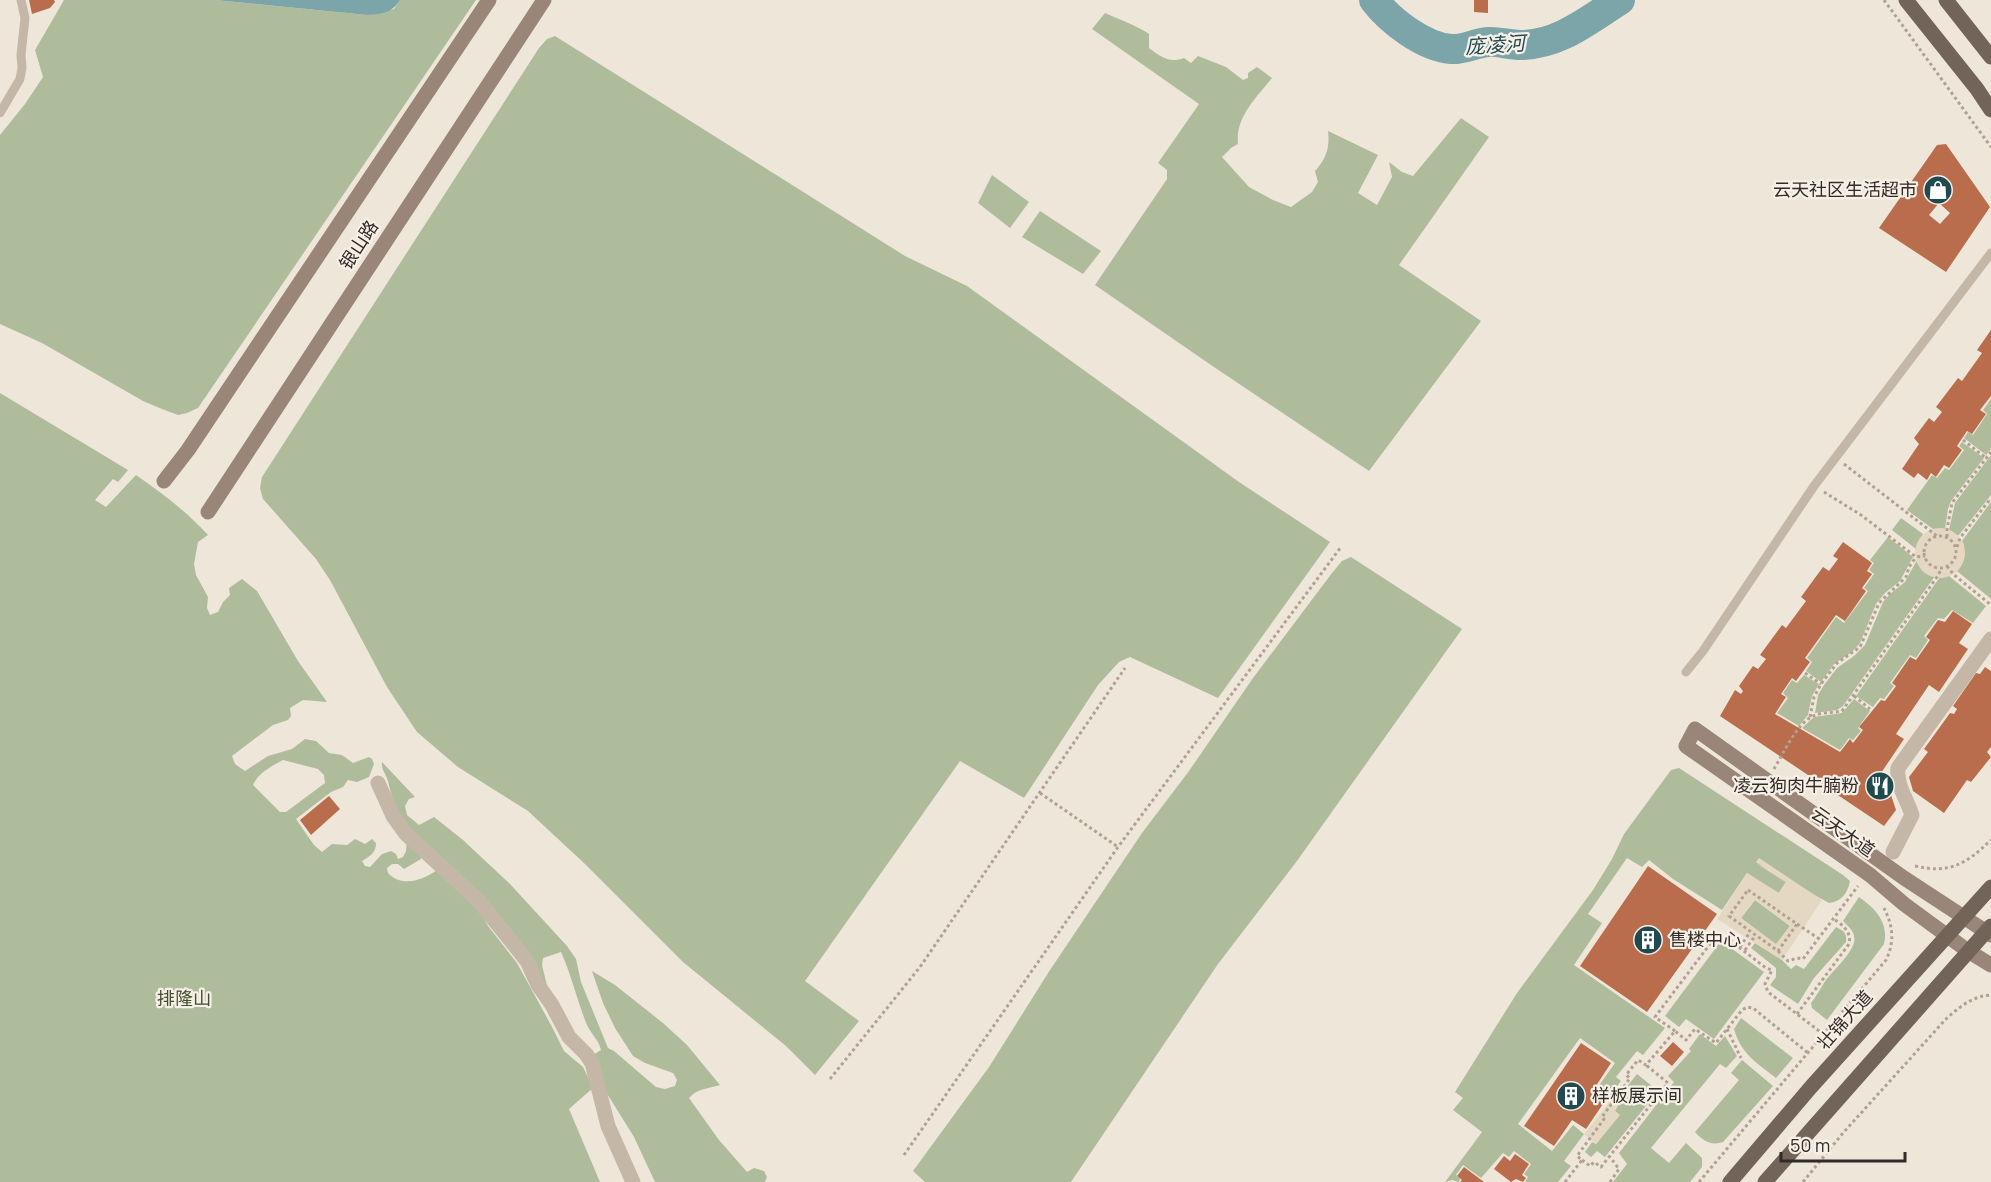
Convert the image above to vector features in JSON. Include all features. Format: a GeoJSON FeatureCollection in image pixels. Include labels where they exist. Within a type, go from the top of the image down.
{"type":"FeatureCollection","features":[{"type":"Feature","properties":{"kind":"main road","name":"银山路"},"geometry":{"type":"LineString","coordinates":[[164,482],[188,450],[489,0]]}},
{"type":"Feature","properties":{"kind":"main road","name":"银山路"},"geometry":{"type":"LineString","coordinates":[[208,512],[544,0]]}},
{"type":"Feature","properties":{"kind":"main road"},"geometry":{"type":"LineString","coordinates":[[1906,0],[1991,110]]}},
{"type":"Feature","properties":{"kind":"main road"},"geometry":{"type":"LineString","coordinates":[[1946,0],[1991,57]]}},
{"type":"Feature","properties":{"kind":"main road","name":"云天大道"},"geometry":{"type":"LineString","coordinates":[[1989,931],[1904,878],[1695,729],[1686,746],[1870,875],[1947,936],[1991,965]]}},
{"type":"Feature","properties":{"kind":"main road","name":"壮锦大道"},"geometry":{"type":"LineString","coordinates":[[1730,1182],[1811,1087],[1991,886]]}},
{"type":"Feature","properties":{"kind":"main road"},"geometry":{"type":"LineString","coordinates":[[1765,1182],[1968,951],[1989,931]]}},
{"type":"Feature","properties":{"kind":"street"},"geometry":{"type":"LineString","coordinates":[[1893,852],[1912,815],[1900,788],[1897,777],[1898,768],[1988,649]]}},
{"type":"Feature","properties":{"kind":"street"},"geometry":{"type":"LineString","coordinates":[[378,783],[393,816],[406,834],[478,900],[527,961],[538,985],[569,1037],[592,1063],[608,1126],[633,1182]]}},
{"type":"Feature","properties":{"kind":"lane"},"geometry":{"type":"LineString","coordinates":[[0,113],[20,79],[25,18],[21,0]]}},
{"type":"Feature","properties":{"kind":"lane"},"geometry":{"type":"LineString","coordinates":[[1686,672],[1703,651],[1814,486],[1991,253]]}},
{"type":"Feature","properties":{"kind":"path"},"geometry":{"type":"LineString","coordinates":[[1884,0],[1991,147]]}},
{"type":"Feature","properties":{"kind":"path"},"geometry":{"type":"LineString","coordinates":[[1963,440],[1986,458]]}},
{"type":"Feature","properties":{"kind":"path"},"geometry":{"type":"LineString","coordinates":[[1947,537],[1952,503],[1991,452]]}},
{"type":"Feature","properties":{"kind":"path"},"geometry":{"type":"LineString","coordinates":[[1835,458],[1937,536]]}},
{"type":"Feature","properties":{"kind":"path"},"geometry":{"type":"LineString","coordinates":[[1814,486],[1861,515],[1916,556],[1925,556]]}},
{"type":"Feature","properties":{"kind":"path"},"geometry":{"type":"LineString","coordinates":[[1956,549],[1947,537],[1937,536],[1932,538],[1926,546],[1925,556],[1931,565],[1942,568],[1955,559],[1960,538],[1991,498]]}},
{"type":"Feature","properties":{"kind":"path"},"geometry":{"type":"LineString","coordinates":[[904,1155],[1118,847],[1341,547]]}},
{"type":"Feature","properties":{"kind":"path"},"geometry":{"type":"LineString","coordinates":[[1772,771],[1790,741],[1810,717],[1814,697],[1821,684],[1838,663],[1860,647],[1866,638],[1879,603],[1906,577],[1916,556]]}},
{"type":"Feature","properties":{"kind":"path"},"geometry":{"type":"LineString","coordinates":[[1947,566],[1953,574],[1991,605]]}},
{"type":"Feature","properties":{"kind":"path"},"geometry":{"type":"LineString","coordinates":[[1810,717],[1842,711],[1942,568]]}},
{"type":"Feature","properties":{"kind":"path"},"geometry":{"type":"LineString","coordinates":[[830,1079],[920,967],[1125,668]]}},
{"type":"Feature","properties":{"kind":"path"},"geometry":{"type":"LineString","coordinates":[[1805,673],[1821,684]]}},
{"type":"Feature","properties":{"kind":"path"},"geometry":{"type":"LineString","coordinates":[[1854,696],[1870,709]]}},
{"type":"Feature","properties":{"kind":"path"},"geometry":{"type":"LineString","coordinates":[[1040,793],[1118,847]]}},
{"type":"Feature","properties":{"kind":"path"},"geometry":{"type":"LineString","coordinates":[[1893,852],[1917,866],[1942,869],[1966,862],[1991,840]]}},
{"type":"Feature","properties":{"kind":"path"},"geometry":{"type":"LineString","coordinates":[[1818,938],[1748,890],[1729,916],[1778,951],[1788,961],[1803,959],[1863,879]]}},
{"type":"Feature","properties":{"kind":"path"},"geometry":{"type":"LineString","coordinates":[[1699,1182],[1886,960],[1893,933],[1884,908]]}},
{"type":"Feature","properties":{"kind":"path"},"geometry":{"type":"LineString","coordinates":[[1797,1015],[1849,944],[1850,939],[1846,929],[1832,918]]}},
{"type":"Feature","properties":{"kind":"path"},"geometry":{"type":"LineString","coordinates":[[1778,951],[1797,924]]}},
{"type":"Feature","properties":{"kind":"path"},"geometry":{"type":"LineString","coordinates":[[1808,1053],[1753,1008],[1747,1007],[1742,1010],[1716,1043],[1695,1029],[1686,1040],[1655,1017],[1719,932],[1766,968],[1772,970],[1764,984],[1767,992],[1823,1034]]}},
{"type":"Feature","properties":{"kind":"path"},"geometry":{"type":"LineString","coordinates":[[1740,947],[1750,932]]}},
{"type":"Feature","properties":{"kind":"path"},"geometry":{"type":"LineString","coordinates":[[1745,950],[1755,936]]}},
{"type":"Feature","properties":{"kind":"path"},"geometry":{"type":"LineString","coordinates":[[1803,1182],[1842,1133],[1945,1020],[1969,1001],[1991,995]]}},
{"type":"Feature","properties":{"kind":"path"},"geometry":{"type":"LineString","coordinates":[[1727,1029],[1741,1058]]}},
{"type":"Feature","properties":{"kind":"path"},"geometry":{"type":"LineString","coordinates":[[1646,1065],[1675,1031]]}},
{"type":"Feature","properties":{"kind":"path"},"geometry":{"type":"LineString","coordinates":[[1638,1060],[1668,1083],[1610,1157],[1601,1167],[1594,1162],[1590,1166],[1577,1156],[1604,1119],[1602,1117],[1630,1078],[1626,1075],[1638,1060]]}},
{"type":"Feature","properties":{"kind":"path"},"geometry":{"type":"LineString","coordinates":[[1610,1157],[1619,1169],[1610,1182]]}},
{"type":"Feature","properties":{"kind":"path"},"geometry":{"type":"LineString","coordinates":[[1565,1182],[1582,1160]]}},
{"type":"Feature","properties":{"kind":"green space"},"geometry":{"type":"Polygon","coordinates":[[[64,0],[215,0],[367,15],[394,9],[400,0],[476,0],[198,408],[187,413],[178,415],[143,401],[42,343],[0,324],[0,135],[43,77],[35,50],[64,0]]]}},
{"type":"Feature","properties":{"kind":"green space"},"geometry":{"type":"Polygon","coordinates":[[[1105,13],[1149,34],[1149,48],[1165,58],[1179,60],[1184,58],[1191,63],[1198,56],[1226,67],[1243,80],[1248,78],[1248,73],[1257,67],[1272,78],[1243,116],[1238,144],[1222,157],[1249,187],[1291,207],[1312,192],[1318,182],[1315,171],[1326,153],[1328,131],[1378,155],[1358,193],[1377,205],[1392,177],[1389,162],[1402,172],[1413,176],[1461,118],[1489,137],[1399,265],[1481,321],[1369,471],[1095,285],[1167,179],[1167,170],[1158,163],[1199,104],[1092,29],[1105,13]]]}},
{"type":"Feature","properties":{"kind":"green space"},"geometry":{"type":"Polygon","coordinates":[[[555,36],[905,256],[967,286],[1239,482],[1330,542],[1218,698],[1130,657],[1119,662],[1098,685],[1024,798],[960,761],[805,981],[859,1021],[815,1075],[786,1046],[683,962],[585,864],[528,811],[458,767],[417,732],[387,687],[330,580],[316,559],[263,499],[260,488],[262,477],[539,48],[547,39],[555,36]]]}},
{"type":"Feature","properties":{"kind":"green space"},"geometry":{"type":"Polygon","coordinates":[[[992,175],[1029,202],[1010,228],[978,203],[992,175]]]}},
{"type":"Feature","properties":{"kind":"green space"},"geometry":{"type":"Polygon","coordinates":[[[1040,211],[1101,251],[1083,274],[1022,237],[1040,211]]]}},
{"type":"Feature","properties":{"kind":"green space","name":"排隆山"},"geometry":{"type":"Polygon","coordinates":[[[0,393],[128,470],[118,482],[113,479],[95,500],[106,507],[136,475],[174,503],[208,535],[198,542],[194,564],[196,575],[208,597],[207,608],[210,615],[218,612],[230,595],[229,588],[242,579],[257,591],[298,661],[327,702],[303,700],[290,708],[291,716],[288,720],[273,725],[232,756],[235,764],[245,771],[268,756],[292,749],[305,739],[316,741],[329,753],[342,755],[353,763],[369,757],[372,759],[374,764],[369,777],[357,782],[348,780],[343,787],[331,792],[296,819],[314,845],[322,852],[332,844],[347,845],[355,839],[365,844],[372,839],[376,843],[374,852],[362,861],[365,866],[370,867],[382,854],[391,851],[398,859],[403,857],[407,840],[421,853],[421,859],[404,869],[398,864],[392,864],[387,868],[388,873],[400,880],[412,881],[437,870],[481,913],[488,926],[517,963],[564,1051],[583,1067],[593,1088],[569,1109],[600,1182],[0,1182],[0,393]],[[283,760],[262,773],[253,785],[280,812],[286,812],[325,783],[324,775],[318,769],[283,760]]]}},
{"type":"Feature","properties":{"kind":"green space"},"geometry":{"type":"Polygon","coordinates":[[[1991,399],[1991,449],[1986,455],[1964,438],[1968,432],[1973,435],[1987,414],[1983,410],[1991,399]]]}},
{"type":"Feature","properties":{"kind":"green space"},"geometry":{"type":"Polygon","coordinates":[[[1962,442],[1984,458],[1951,501],[1945,529],[1933,529],[1907,510],[1932,475],[1937,478],[1945,468],[1949,470],[1964,450],[1959,446],[1962,442]]]}},
{"type":"Feature","properties":{"kind":"green space"},"geometry":{"type":"Polygon","coordinates":[[[1991,455],[1991,495],[1958,536],[1949,530],[1955,503],[1991,455]]]}},
{"type":"Feature","properties":{"kind":"green space"},"geometry":{"type":"Polygon","coordinates":[[[1991,502],[1991,599],[1957,571],[1964,545],[1962,541],[1991,502]]]}},
{"type":"Feature","properties":{"kind":"green space"},"geometry":{"type":"Polygon","coordinates":[[[1901,518],[1923,534],[1916,549],[1892,530],[1901,518]]]}},
{"type":"Feature","properties":{"kind":"green space"},"geometry":{"type":"Polygon","coordinates":[[[1888,537],[1913,557],[1900,581],[1876,604],[1860,643],[1852,652],[1834,664],[1821,682],[1806,671],[1812,662],[1807,658],[1836,617],[1844,623],[1868,591],[1864,588],[1874,574],[1869,570],[1874,563],[1870,560],[1888,537]]]}},
{"type":"Feature","properties":{"kind":"green space"},"geometry":{"type":"Polygon","coordinates":[[[1351,557],[1462,629],[1297,861],[1218,964],[1071,1182],[925,1182],[913,1171],[989,1067],[1050,970],[1142,833],[1189,771],[1253,678],[1332,573],[1342,561],[1351,557]]]}},
{"type":"Feature","properties":{"kind":"green space"},"geometry":{"type":"Polygon","coordinates":[[[1917,560],[1924,570],[1935,576],[1843,706],[1837,710],[1815,713],[1818,695],[1824,685],[1837,668],[1865,645],[1883,602],[1905,582],[1917,560]]]}},
{"type":"Feature","properties":{"kind":"green space"},"geometry":{"type":"Polygon","coordinates":[[[1949,576],[1986,606],[1973,623],[1952,610],[1944,619],[1938,618],[1924,636],[1928,640],[1916,658],[1910,655],[1890,683],[1894,686],[1884,699],[1880,698],[1873,707],[1856,696],[1940,577],[1949,576]]]}},
{"type":"Feature","properties":{"kind":"green space"},"geometry":{"type":"Polygon","coordinates":[[[1804,675],[1819,684],[1812,696],[1808,715],[1799,726],[1777,713],[1788,698],[1783,693],[1792,680],[1797,683],[1804,675]]]}},
{"type":"Feature","properties":{"kind":"green space"},"geometry":{"type":"Polygon","coordinates":[[[1854,699],[1870,711],[1858,728],[1861,731],[1853,740],[1849,738],[1840,750],[1802,728],[1814,717],[1842,713],[1854,699]]]}},
{"type":"Feature","properties":{"kind":"green space"},"geometry":{"type":"Polygon","coordinates":[[[382,762],[415,797],[409,799],[405,806],[407,815],[419,825],[434,817],[463,840],[510,884],[567,946],[576,959],[581,982],[608,1048],[656,1087],[665,1089],[675,1086],[677,1080],[673,1073],[633,1056],[615,1028],[592,971],[615,985],[687,1045],[720,1085],[700,1091],[689,1098],[719,1140],[747,1172],[754,1168],[764,1171],[767,1177],[765,1182],[655,1182],[634,1137],[606,1092],[593,1055],[601,1050],[600,1046],[587,1025],[561,952],[543,958],[542,965],[548,990],[400,820],[382,762]]]}},
{"type":"Feature","properties":{"kind":"green space"},"geometry":{"type":"Polygon","coordinates":[[[1679,768],[1843,875],[1850,881],[1846,893],[1837,901],[1829,903],[1756,863],[1786,882],[1778,894],[1747,873],[1722,910],[1673,879],[1649,860],[1642,867],[1627,858],[1588,914],[1602,923],[1574,965],[1665,1028],[1643,1055],[1637,1051],[1616,1077],[1621,1081],[1607,1100],[1595,1091],[1615,1063],[1580,1038],[1518,1124],[1552,1151],[1573,1125],[1584,1134],[1564,1161],[1571,1166],[1558,1182],[1525,1182],[1528,1177],[1524,1174],[1531,1164],[1514,1151],[1509,1157],[1503,1153],[1481,1178],[1463,1165],[1456,1175],[1460,1179],[1459,1182],[1452,1180],[1445,1182],[1482,1132],[1453,1110],[1463,1098],[1455,1092],[1517,993],[1593,890],[1624,834],[1671,770],[1679,768]]]}},
{"type":"Feature","properties":{"kind":"green space"},"geometry":{"type":"Polygon","coordinates":[[[1859,897],[1880,917],[1885,929],[1884,944],[1827,1020],[1812,1008],[1811,1003],[1827,978],[1852,948],[1853,934],[1843,921],[1859,897]]]}},
{"type":"Feature","properties":{"kind":"green space"},"geometry":{"type":"Polygon","coordinates":[[[1755,900],[1790,926],[1776,945],[1741,918],[1755,900]]]}},
{"type":"Feature","properties":{"kind":"green space"},"geometry":{"type":"Polygon","coordinates":[[[1836,927],[1846,936],[1846,942],[1814,978],[1798,1004],[1770,985],[1776,977],[1776,968],[1751,948],[1755,943],[1782,960],[1791,969],[1796,965],[1804,969],[1836,927]]]}},
{"type":"Feature","properties":{"kind":"green space"},"geometry":{"type":"Polygon","coordinates":[[[1721,941],[1764,972],[1714,1039],[1686,1019],[1679,1027],[1665,1016],[1721,941]]]}},
{"type":"Feature","properties":{"kind":"green space"},"geometry":{"type":"Polygon","coordinates":[[[1741,1018],[1793,1058],[1776,1078],[1745,1052],[1734,1029],[1741,1018]]]}},
{"type":"Feature","properties":{"kind":"green space"},"geometry":{"type":"Polygon","coordinates":[[[1700,1034],[1716,1046],[1725,1036],[1737,1056],[1726,1068],[1720,1064],[1651,1148],[1669,1163],[1686,1143],[1702,1158],[1702,1167],[1690,1182],[1613,1182],[1627,1164],[1619,1153],[1674,1082],[1668,1076],[1691,1051],[1689,1049],[1700,1034]]]}},
{"type":"Feature","properties":{"kind":"green space"},"geometry":{"type":"Polygon","coordinates":[[[1742,1060],[1773,1086],[1723,1142],[1708,1142],[1695,1132],[1739,1080],[1731,1073],[1742,1060]]]}},
{"type":"Feature","properties":{"kind":"green space"},"geometry":{"type":"Polygon","coordinates":[[[1637,1074],[1658,1091],[1605,1157],[1597,1151],[1591,1157],[1585,1152],[1592,1142],[1596,1144],[1619,1115],[1615,1111],[1614,1103],[1637,1074]]]}},
{"type":"Feature","properties":{"kind":"shaded area"},"geometry":{"type":"Polygon","coordinates":[[[1940,528],[1949,530],[1960,539],[1965,553],[1963,562],[1954,573],[1940,578],[1931,576],[1920,567],[1915,553],[1917,544],[1926,533],[1940,528]]]}},
{"type":"Feature","properties":{"kind":"shaded area"},"geometry":{"type":"Polygon","coordinates":[[[1759,858],[1822,900],[1782,960],[1717,919],[1747,873],[1779,893],[1786,882],[1756,862],[1759,858]],[[1755,900],[1741,918],[1776,944],[1790,926],[1755,900]]]}},
{"type":"Feature","properties":{"kind":"shaded area"},"geometry":{"type":"Polygon","coordinates":[[[1611,1100],[1618,1106],[1615,1111],[1620,1115],[1596,1144],[1584,1134],[1611,1100]]]}},
{"type":"Feature","properties":{"kind":"water"},"geometry":{"type":"Polygon","coordinates":[[[215,0],[400,0],[394,8],[386,12],[367,15],[215,0]]]}},
{"type":"Feature","properties":{"kind":"building"},"geometry":{"type":"Polygon","coordinates":[[[29,0],[54,0],[55,2],[50,8],[32,14],[29,0]]]}},
{"type":"Feature","properties":{"kind":"building"},"geometry":{"type":"Polygon","coordinates":[[[1474,0],[1488,0],[1488,13],[1474,12],[1474,0]]]}},
{"type":"Feature","properties":{"kind":"building"},"geometry":{"type":"Polygon","coordinates":[[[1946,144],[1990,207],[1946,272],[1879,228],[1937,145],[1946,144]],[[1939,203],[1929,215],[1940,224],[1950,213],[1939,203]]]}},
{"type":"Feature","properties":{"kind":"building"},"geometry":{"type":"Polygon","coordinates":[[[1991,330],[1991,396],[1980,410],[1986,414],[1972,434],[1967,431],[1957,446],[1962,450],[1949,468],[1944,465],[1936,477],[1931,473],[1927,480],[1918,473],[1914,478],[1902,469],[1919,444],[1914,438],[1929,418],[1934,422],[1942,412],[1936,407],[1958,378],[1962,381],[1982,353],[1977,350],[1991,330]]]}},
{"type":"Feature","properties":{"kind":"building"},"geometry":{"type":"Polygon","coordinates":[[[1843,542],[1872,563],[1867,571],[1872,574],[1862,588],[1866,591],[1845,621],[1836,615],[1805,658],[1810,662],[1796,681],[1792,678],[1781,694],[1786,697],[1775,714],[1840,752],[1850,739],[1853,743],[1863,730],[1859,727],[1881,700],[1885,701],[1896,686],[1892,683],[1910,657],[1916,660],[1930,640],[1926,637],[1938,620],[1945,622],[1953,611],[1972,624],[1959,643],[1968,649],[1939,692],[1929,685],[1896,734],[1904,739],[1879,776],[1886,780],[1896,810],[1884,826],[1720,716],[1735,690],[1741,694],[1743,691],[1739,686],[1753,666],[1758,669],[1766,659],[1760,655],[1782,625],[1786,628],[1806,601],[1801,597],[1823,567],[1829,571],[1838,559],[1833,556],[1843,542]]]}},
{"type":"Feature","properties":{"kind":"building"},"geometry":{"type":"Polygon","coordinates":[[[1985,667],[1991,671],[1991,747],[1987,752],[1991,757],[1971,782],[1967,780],[1944,813],[1913,791],[1909,777],[1928,752],[1924,749],[1950,713],[1954,714],[1957,709],[1953,706],[1976,673],[1980,674],[1985,667]]]}},
{"type":"Feature","properties":{"kind":"building"},"geometry":{"type":"Polygon","coordinates":[[[329,796],[340,809],[311,835],[300,820],[329,796]]]}},
{"type":"Feature","properties":{"kind":"building","name":"售楼中心"},"geometry":{"type":"Polygon","coordinates":[[[1648,866],[1717,914],[1647,1012],[1580,966],[1648,866]]]}},
{"type":"Feature","properties":{"kind":"building"},"geometry":{"type":"Polygon","coordinates":[[[1673,1042],[1684,1052],[1672,1066],[1660,1056],[1673,1042]]]}},
{"type":"Feature","properties":{"kind":"building","name":"样板展示间"},"geometry":{"type":"Polygon","coordinates":[[[1581,1043],[1611,1063],[1592,1092],[1605,1101],[1586,1129],[1572,1120],[1554,1146],[1524,1126],[1581,1043]]]}},
{"type":"Feature","properties":{"kind":"building"},"geometry":{"type":"Polygon","coordinates":[[[1515,1154],[1529,1164],[1522,1175],[1526,1178],[1523,1182],[1516,1179],[1511,1182],[1494,1169],[1504,1156],[1510,1161],[1515,1154]]]}},
{"type":"Feature","properties":{"kind":"building"},"geometry":{"type":"Polygon","coordinates":[[[1464,1167],[1484,1182],[1460,1182],[1462,1180],[1457,1176],[1464,1167]]]}},
{"type":"Feature","properties":{"kind":"waterway","name":"庞凌河"},"geometry":{"type":"LineString","coordinates":[[1374,0],[1408,32],[1430,43],[1451,49],[1488,42],[1520,45],[1548,41],[1573,30],[1620,0]]}},
{"type":"Feature","properties":{"kind":"place","name":"云天社区生活超市"},"geometry":{"type":"Point","coordinates":[1938,190]}},
{"type":"Feature","properties":{"kind":"place","name":"凌云狗肉牛腩粉"},"geometry":{"type":"Point","coordinates":[1880,786]}},
{"type":"Feature","properties":{"kind":"place","name":"售楼中心"},"geometry":{"type":"Point","coordinates":[1648,940]}},
{"type":"Feature","properties":{"kind":"place","name":"样板展示间"},"geometry":{"type":"Point","coordinates":[1571,1096]}}]}
